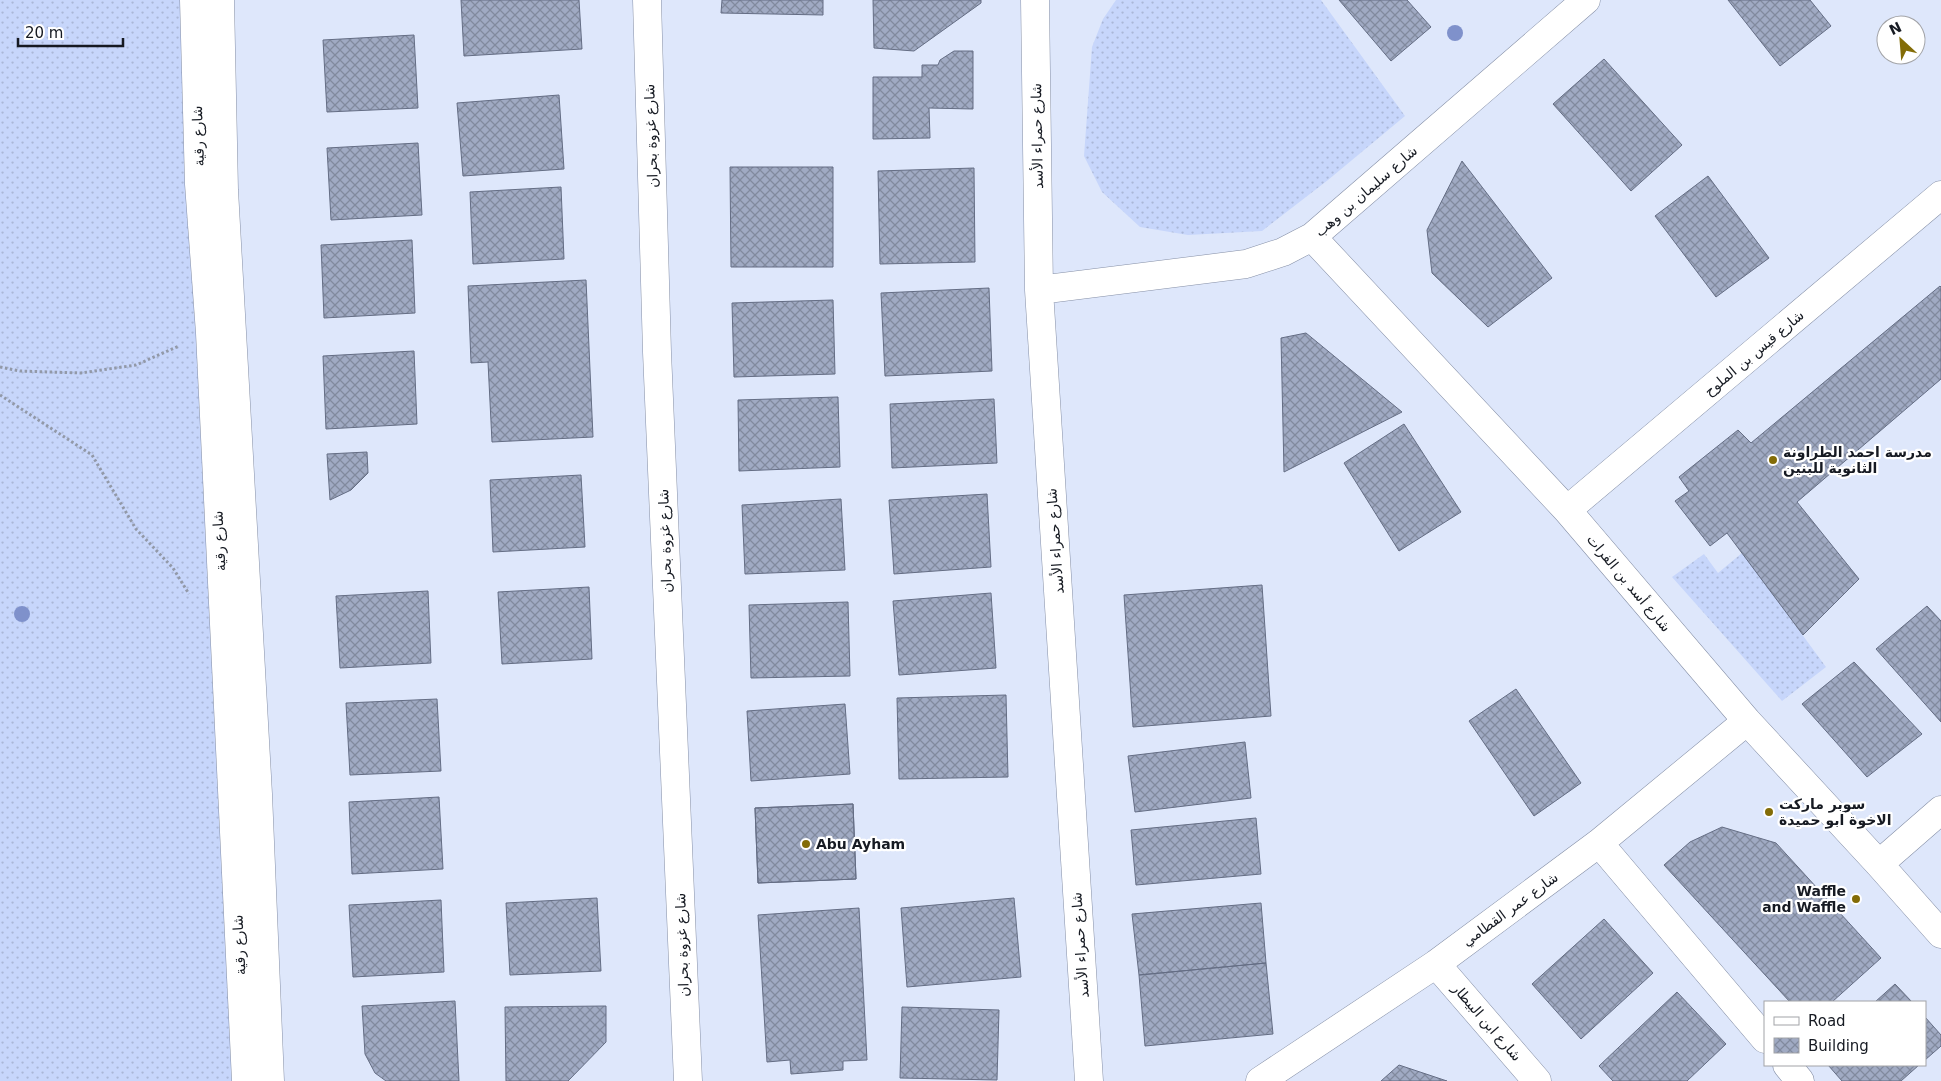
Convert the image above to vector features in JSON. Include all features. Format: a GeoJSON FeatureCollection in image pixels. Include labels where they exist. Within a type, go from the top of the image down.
{"type":"FeatureCollection","features":[{"type":"Feature","properties":{"kind":"street","name":"شارع رقية"},"geometry":{"type":"LineString","coordinates":[[194,0],[199,184],[210,333],[222,617],[246,1081]]}},
{"type":"Feature","properties":{"kind":"street","name":"شارع رقية"},"geometry":{"type":"LineString","coordinates":[[220,0],[224,190],[258,794],[270,1081]]}},
{"type":"Feature","properties":{"kind":"street","name":"شارع غزوة بحران"},"geometry":{"type":"LineString","coordinates":[[647,0],[657,352],[688,1081]]}},
{"type":"Feature","properties":{"kind":"street","name":"شارع حمراء الأسد"},"geometry":{"type":"LineString","coordinates":[[1035,0],[1039,290],[1088,1081]]}},
{"type":"Feature","properties":{"kind":"street","name":"شارع سليمان بن وهب"},"geometry":{"type":"LineString","coordinates":[[1039,290],[1246,264],[1283,252],[1312,237],[1586,0]]}},
{"type":"Feature","properties":{"kind":"street","name":"شارع قيس بن الملوح"},"geometry":{"type":"LineString","coordinates":[[1567,510],[1941,195]]}},
{"type":"Feature","properties":{"kind":"street","name":"شارع أسد بن الفرات"},"geometry":{"type":"LineString","coordinates":[[1312,237],[1567,510],[1747,721],[1941,934]]}},
{"type":"Feature","properties":{"kind":"street","name":"شارع عمر القطامي"},"geometry":{"type":"LineString","coordinates":[[1260,1081],[1436,964],[1599,843],[1747,721]]}},
{"type":"Feature","properties":{"kind":"street"},"geometry":{"type":"LineString","coordinates":[[1879,864],[1941,810]]}},
{"type":"Feature","properties":{"kind":"street"},"geometry":{"type":"LineString","coordinates":[[1599,843],[1764,1038]]}},
{"type":"Feature","properties":{"kind":"street","name":"شارع ابن البيطار"},"geometry":{"type":"LineString","coordinates":[[1436,964],[1537,1081]]}},
{"type":"Feature","properties":{"kind":"street"},"geometry":{"type":"LineString","coordinates":[[1788,1066],[1800,1081]]}},
{"type":"Feature","properties":{"kind":"path"},"geometry":{"type":"LineString","coordinates":[[0,367],[20,371],[81,373],[136,365],[210,333]]}},
{"type":"Feature","properties":{"kind":"path"},"geometry":{"type":"LineString","coordinates":[[0,395],[92,455],[136,529],[173,568],[204,616],[222,617]]}},
{"type":"Feature","properties":{"kind":"shaded area"},"geometry":{"type":"Polygon","coordinates":[[[0,0],[182,0],[234,1081],[0,1081],[0,0]]]}},
{"type":"Feature","properties":{"kind":"shaded area"},"geometry":{"type":"Polygon","coordinates":[[[1116,0],[1321,0],[1405,116],[1328,180],[1262,231],[1188,235],[1140,227],[1102,192],[1084,156],[1092,47],[1103,19],[1116,0]]]}},
{"type":"Feature","properties":{"kind":"shaded area"},"geometry":{"type":"Polygon","coordinates":[[[1742,553],[1826,667],[1782,701],[1672,577],[1704,554],[1718,573],[1742,553]]]}},
{"type":"Feature","properties":{"kind":"building"},"geometry":{"type":"Polygon","coordinates":[[[461,0],[579,0],[582,49],[464,56],[461,0]]]}},
{"type":"Feature","properties":{"kind":"building"},"geometry":{"type":"Polygon","coordinates":[[[722,0],[823,0],[823,15],[721,13],[722,0]]]}},
{"type":"Feature","properties":{"kind":"building"},"geometry":{"type":"Polygon","coordinates":[[[873,0],[981,0],[981,3],[914,51],[874,48],[873,0]]]}},
{"type":"Feature","properties":{"kind":"building"},"geometry":{"type":"Polygon","coordinates":[[[1339,0],[1407,0],[1431,27],[1391,61],[1339,0]]]}},
{"type":"Feature","properties":{"kind":"building"},"geometry":{"type":"Polygon","coordinates":[[[1728,0],[1810,0],[1831,26],[1780,66],[1728,0]]]}},
{"type":"Feature","properties":{"kind":"building"},"geometry":{"type":"Polygon","coordinates":[[[414,35],[418,108],[327,112],[323,40],[414,35]]]}},
{"type":"Feature","properties":{"kind":"building"},"geometry":{"type":"Polygon","coordinates":[[[954,51],[973,51],[973,109],[929,108],[930,138],[873,139],[873,77],[922,77],[922,65],[938,65],[940,60],[954,51]]]}},
{"type":"Feature","properties":{"kind":"building"},"geometry":{"type":"Polygon","coordinates":[[[1604,59],[1682,145],[1631,191],[1553,104],[1604,59]]]}},
{"type":"Feature","properties":{"kind":"building"},"geometry":{"type":"Polygon","coordinates":[[[559,95],[564,169],[463,176],[457,103],[559,95]]]}},
{"type":"Feature","properties":{"kind":"building"},"geometry":{"type":"Polygon","coordinates":[[[418,143],[422,215],[331,220],[327,148],[418,143]]]}},
{"type":"Feature","properties":{"kind":"building"},"geometry":{"type":"Polygon","coordinates":[[[1462,161],[1552,278],[1488,327],[1432,273],[1427,230],[1462,161]]]}},
{"type":"Feature","properties":{"kind":"building"},"geometry":{"type":"Polygon","coordinates":[[[730,167],[833,167],[833,267],[731,267],[730,167]]]}},
{"type":"Feature","properties":{"kind":"building"},"geometry":{"type":"Polygon","coordinates":[[[974,168],[975,262],[880,264],[878,171],[974,168]]]}},
{"type":"Feature","properties":{"kind":"building"},"geometry":{"type":"Polygon","coordinates":[[[1708,176],[1769,258],[1716,297],[1655,216],[1708,176]]]}},
{"type":"Feature","properties":{"kind":"building"},"geometry":{"type":"Polygon","coordinates":[[[561,187],[564,259],[473,264],[470,192],[561,187]]]}},
{"type":"Feature","properties":{"kind":"building"},"geometry":{"type":"Polygon","coordinates":[[[412,240],[415,313],[324,318],[321,245],[412,240]]]}},
{"type":"Feature","properties":{"kind":"building"},"geometry":{"type":"Polygon","coordinates":[[[586,280],[593,437],[492,442],[488,362],[471,363],[468,286],[586,280]]]}},
{"type":"Feature","properties":{"kind":"building","name":"مدرسة احمد الطراونة الثانوية للبنين"},"geometry":{"type":"Polygon","coordinates":[[[1940,286],[1941,379],[1797,502],[1859,579],[1803,635],[1727,533],[1710,546],[1675,501],[1689,491],[1679,477],[1738,430],[1751,443],[1940,286]]]}},
{"type":"Feature","properties":{"kind":"building"},"geometry":{"type":"Polygon","coordinates":[[[989,288],[992,371],[885,376],[881,293],[989,288]]]}},
{"type":"Feature","properties":{"kind":"building"},"geometry":{"type":"Polygon","coordinates":[[[833,300],[835,374],[734,377],[732,303],[833,300]]]}},
{"type":"Feature","properties":{"kind":"building"},"geometry":{"type":"Polygon","coordinates":[[[1306,333],[1402,412],[1284,472],[1281,338],[1306,333]]]}},
{"type":"Feature","properties":{"kind":"building"},"geometry":{"type":"Polygon","coordinates":[[[414,351],[417,424],[326,429],[323,356],[414,351]]]}},
{"type":"Feature","properties":{"kind":"building"},"geometry":{"type":"Polygon","coordinates":[[[838,397],[840,467],[739,471],[738,400],[838,397]]]}},
{"type":"Feature","properties":{"kind":"building"},"geometry":{"type":"Polygon","coordinates":[[[994,399],[997,463],[892,468],[890,404],[994,399]]]}},
{"type":"Feature","properties":{"kind":"building"},"geometry":{"type":"Polygon","coordinates":[[[1404,424],[1461,512],[1399,551],[1344,463],[1404,424]]]}},
{"type":"Feature","properties":{"kind":"building"},"geometry":{"type":"Polygon","coordinates":[[[367,452],[368,473],[351,490],[330,500],[327,454],[367,452]]]}},
{"type":"Feature","properties":{"kind":"building"},"geometry":{"type":"Polygon","coordinates":[[[581,475],[585,547],[493,552],[490,480],[581,475]]]}},
{"type":"Feature","properties":{"kind":"building"},"geometry":{"type":"Polygon","coordinates":[[[987,494],[991,567],[894,574],[889,500],[987,494]]]}},
{"type":"Feature","properties":{"kind":"building"},"geometry":{"type":"Polygon","coordinates":[[[841,499],[845,570],[745,574],[742,505],[841,499]]]}},
{"type":"Feature","properties":{"kind":"building"},"geometry":{"type":"Polygon","coordinates":[[[1262,585],[1271,716],[1133,727],[1124,595],[1262,585]]]}},
{"type":"Feature","properties":{"kind":"building"},"geometry":{"type":"Polygon","coordinates":[[[589,587],[592,659],[502,664],[498,592],[589,587]]]}},
{"type":"Feature","properties":{"kind":"building"},"geometry":{"type":"Polygon","coordinates":[[[428,591],[431,663],[340,668],[336,596],[428,591]]]}},
{"type":"Feature","properties":{"kind":"building"},"geometry":{"type":"Polygon","coordinates":[[[991,593],[996,668],[899,675],[893,601],[991,593]]]}},
{"type":"Feature","properties":{"kind":"building"},"geometry":{"type":"Polygon","coordinates":[[[848,602],[850,676],[751,678],[749,605],[848,602]]]}},
{"type":"Feature","properties":{"kind":"building"},"geometry":{"type":"Polygon","coordinates":[[[1927,606],[1941,621],[1941,722],[1876,649],[1927,606]]]}},
{"type":"Feature","properties":{"kind":"building"},"geometry":{"type":"Polygon","coordinates":[[[1854,662],[1922,734],[1867,777],[1802,704],[1854,662]]]}},
{"type":"Feature","properties":{"kind":"building"},"geometry":{"type":"Polygon","coordinates":[[[1516,689],[1581,783],[1534,816],[1469,721],[1516,689]]]}},
{"type":"Feature","properties":{"kind":"building"},"geometry":{"type":"Polygon","coordinates":[[[1006,695],[1008,777],[899,779],[897,698],[1006,695]]]}},
{"type":"Feature","properties":{"kind":"building"},"geometry":{"type":"Polygon","coordinates":[[[437,699],[441,771],[350,775],[346,703],[437,699]]]}},
{"type":"Feature","properties":{"kind":"building"},"geometry":{"type":"Polygon","coordinates":[[[845,704],[850,774],[751,781],[747,711],[845,704]]]}},
{"type":"Feature","properties":{"kind":"building"},"geometry":{"type":"Polygon","coordinates":[[[1245,742],[1251,798],[1135,812],[1128,756],[1245,742]]]}},
{"type":"Feature","properties":{"kind":"building"},"geometry":{"type":"Polygon","coordinates":[[[439,797],[443,869],[352,874],[349,802],[439,797]]]}},
{"type":"Feature","properties":{"kind":"building","name":"Abu Ayham"},"geometry":{"type":"Polygon","coordinates":[[[853,804],[856,879],[758,883],[755,808],[853,804]]]}},
{"type":"Feature","properties":{"kind":"building","name":"Abu Ayham"},"geometry":{"type":"Polygon","coordinates":[[[853,804],[856,879],[758,883],[755,808],[853,804]]]}},
{"type":"Feature","properties":{"kind":"building"},"geometry":{"type":"Polygon","coordinates":[[[1256,818],[1261,874],[1136,885],[1131,830],[1256,818]]]}},
{"type":"Feature","properties":{"kind":"building"},"geometry":{"type":"Polygon","coordinates":[[[1722,827],[1776,843],[1881,958],[1833,1001],[1789,1001],[1664,865],[1690,842],[1722,827]]]}},
{"type":"Feature","properties":{"kind":"building"},"geometry":{"type":"Polygon","coordinates":[[[597,898],[601,971],[510,975],[506,903],[597,898]]]}},
{"type":"Feature","properties":{"kind":"building"},"geometry":{"type":"Polygon","coordinates":[[[1014,898],[1021,977],[907,987],[901,908],[1014,898]]]}},
{"type":"Feature","properties":{"kind":"building"},"geometry":{"type":"Polygon","coordinates":[[[441,900],[444,972],[353,977],[349,905],[441,900]]]}},
{"type":"Feature","properties":{"kind":"building"},"geometry":{"type":"Polygon","coordinates":[[[1261,903],[1266,963],[1139,975],[1132,914],[1261,903]]]}},
{"type":"Feature","properties":{"kind":"building"},"geometry":{"type":"Polygon","coordinates":[[[859,908],[867,1060],[843,1061],[843,1070],[791,1074],[790,1060],[767,1062],[758,915],[859,908]]]}},
{"type":"Feature","properties":{"kind":"building"},"geometry":{"type":"Polygon","coordinates":[[[1604,919],[1653,973],[1581,1039],[1532,984],[1604,919]]]}},
{"type":"Feature","properties":{"kind":"building"},"geometry":{"type":"Polygon","coordinates":[[[1266,963],[1273,1034],[1145,1046],[1139,975],[1266,963]]]}},
{"type":"Feature","properties":{"kind":"building"},"geometry":{"type":"Polygon","coordinates":[[[1895,984],[1911,1001],[1876,1001],[1895,984]]]}},
{"type":"Feature","properties":{"kind":"building"},"geometry":{"type":"Polygon","coordinates":[[[1677,992],[1726,1044],[1687,1081],[1613,1081],[1599,1066],[1677,992]]]}},
{"type":"Feature","properties":{"kind":"building"},"geometry":{"type":"Polygon","coordinates":[[[455,1001],[459,1081],[386,1081],[375,1073],[365,1054],[362,1006],[455,1001]]]}},
{"type":"Feature","properties":{"kind":"building"},"geometry":{"type":"Polygon","coordinates":[[[606,1006],[606,1042],[568,1081],[506,1081],[505,1007],[606,1006]]]}},
{"type":"Feature","properties":{"kind":"building"},"geometry":{"type":"Polygon","coordinates":[[[902,1007],[999,1010],[997,1080],[900,1078],[902,1007]]]}},
{"type":"Feature","properties":{"kind":"building"},"geometry":{"type":"Polygon","coordinates":[[[1926,1018],[1941,1035],[1941,1046],[1926,1059],[1926,1018]]]}},
{"type":"Feature","properties":{"kind":"building"},"geometry":{"type":"Polygon","coordinates":[[[1399,1065],[1447,1081],[1381,1081],[1399,1065]]]}},
{"type":"Feature","properties":{"kind":"building"},"geometry":{"type":"Polygon","coordinates":[[[1829,1066],[1918,1066],[1901,1081],[1842,1081],[1829,1066]]]}},
{"type":"Feature","properties":{"kind":"place","name":"مدرسة احمد الطراونة الثانوية للبنين"},"geometry":{"type":"Point","coordinates":[1773,460]}},
{"type":"Feature","properties":{"kind":"place","name":"سوبر ماركت الاخوة ابو حميدة"},"geometry":{"type":"Point","coordinates":[1769,812]}},
{"type":"Feature","properties":{"kind":"place","name":"Abu Ayham"},"geometry":{"type":"Point","coordinates":[806,844]}},
{"type":"Feature","properties":{"kind":"place","name":"Waffle and Waffle"},"geometry":{"type":"Point","coordinates":[1856,899]}}]}
